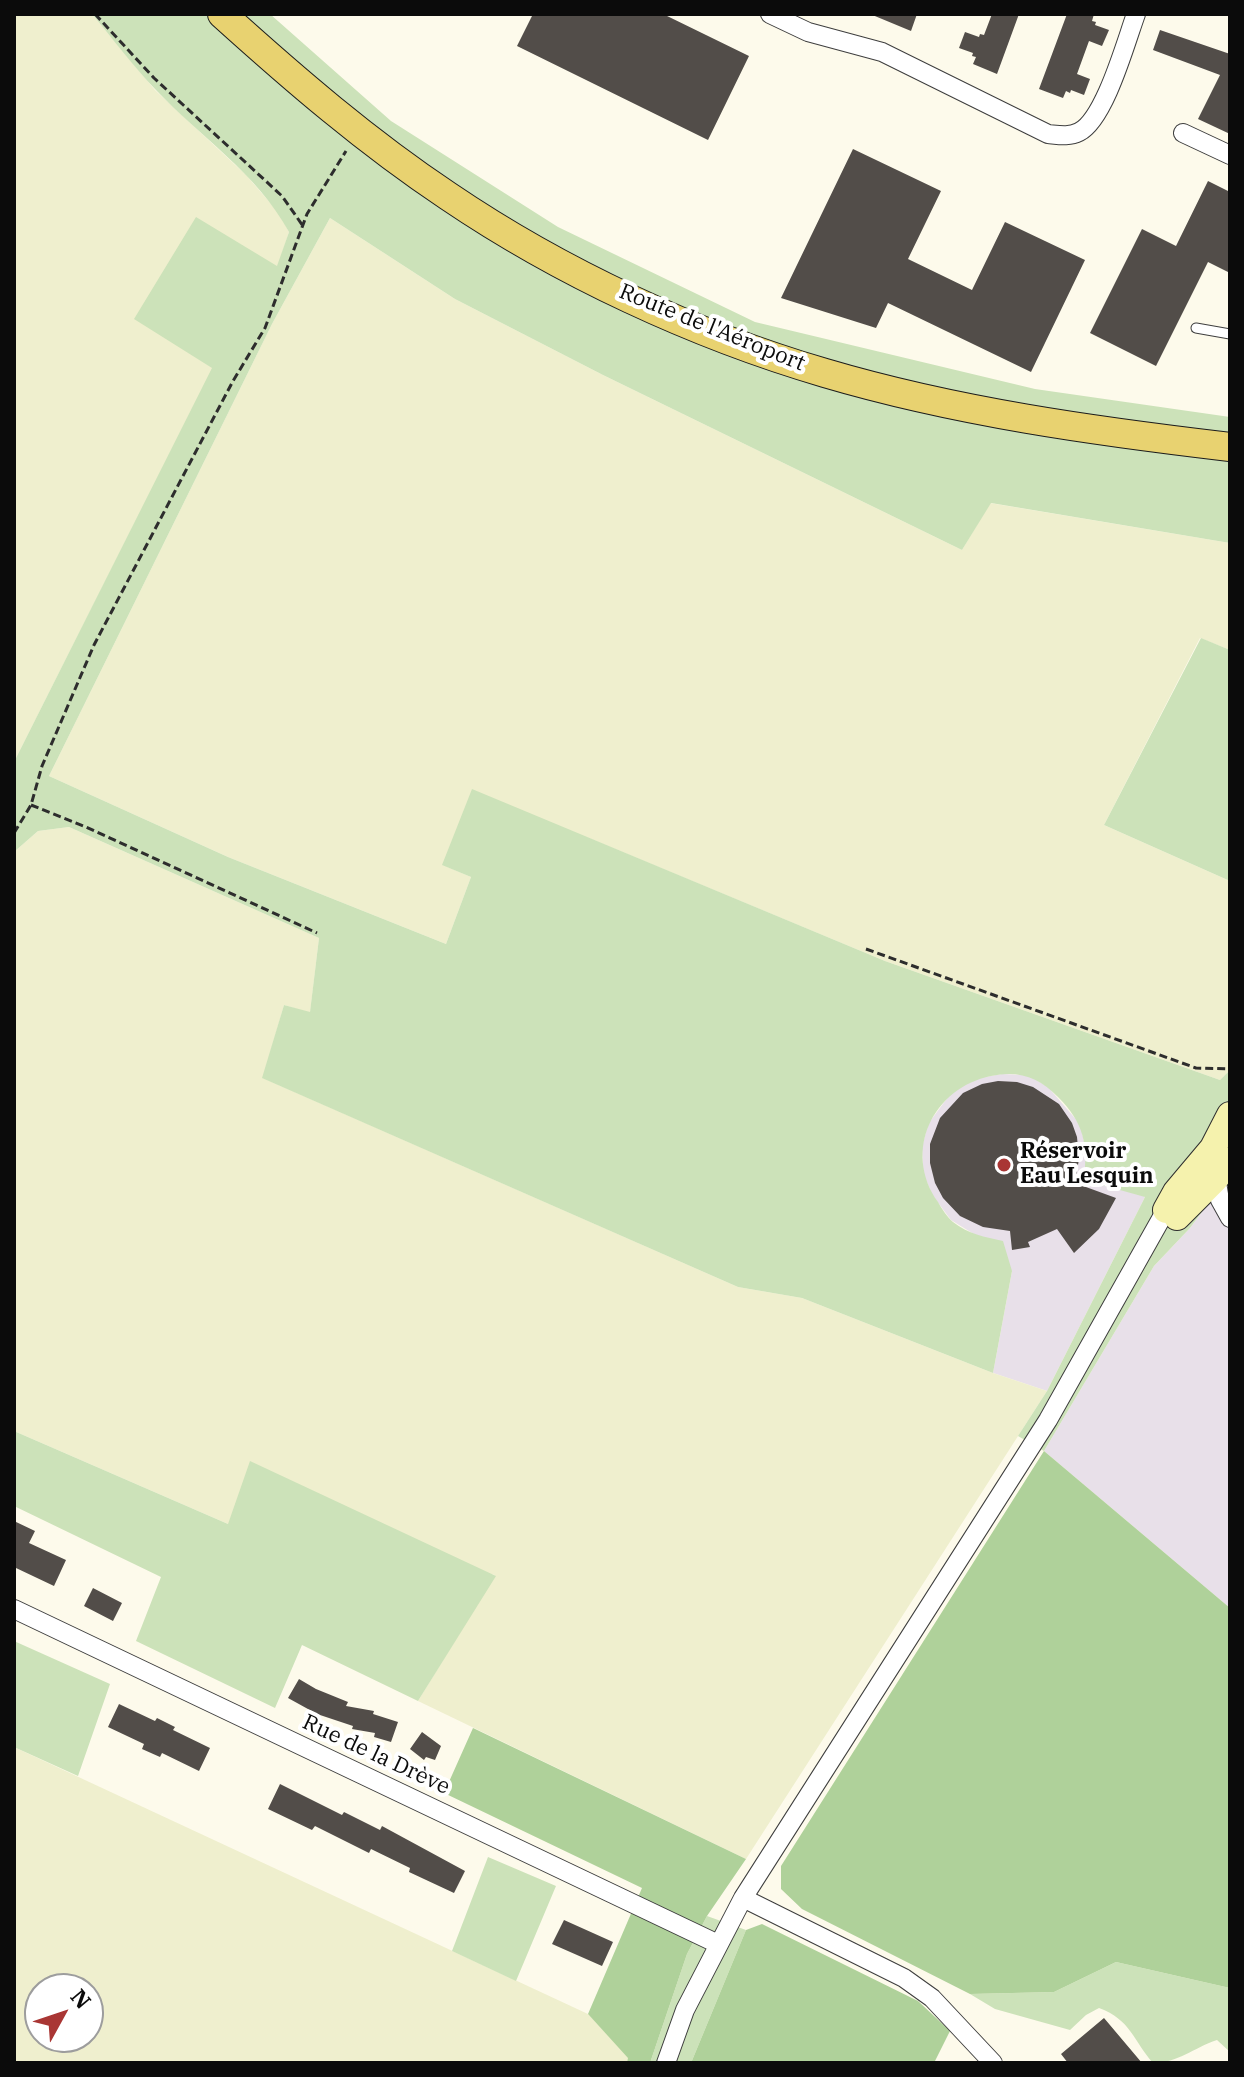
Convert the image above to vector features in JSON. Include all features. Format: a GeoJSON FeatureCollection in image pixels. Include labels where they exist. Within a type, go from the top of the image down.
{"type":"FeatureCollection","features":[{"type":"Feature","properties":{"kind":"main road","name":"Route de l'Aéroport"},"geometry":{"type":"LineString","coordinates":[[222,14],[358,131],[450,198],[568,267],[684,322],[756,351],[825,373],[976,409],[1057,425],[1230,447]]}},
{"type":"Feature","properties":{"kind":"main road","name":"Route de l'Aéroport"},"geometry":{"type":"LineString","coordinates":[[229,14],[260,49]]}},
{"type":"Feature","properties":{"kind":"street"},"geometry":{"type":"LineString","coordinates":[[770,14],[808,32],[882,52],[1048,134],[1066,136],[1080,131],[1098,112],[1136,14]]}},
{"type":"Feature","properties":{"kind":"street"},"geometry":{"type":"LineString","coordinates":[[1183,133],[1230,155]]}},
{"type":"Feature","properties":{"kind":"street"},"geometry":{"type":"LineString","coordinates":[[1225,1126],[1216,1147],[1223,1170],[1220,1200],[1230,1218]]}},
{"type":"Feature","properties":{"kind":"street"},"geometry":{"type":"LineString","coordinates":[[1172,1213],[1176,1192],[1225,1126]]}},
{"type":"Feature","properties":{"kind":"street"},"geometry":{"type":"LineString","coordinates":[[666,2063],[677,2028],[743,1898],[1048,1420],[1123,1289],[1172,1213],[1223,1170]]}},
{"type":"Feature","properties":{"kind":"street","name":"Rue de la Drève"},"geometry":{"type":"LineString","coordinates":[[14,1609],[718,1944]]}},
{"type":"Feature","properties":{"kind":"street"},"geometry":{"type":"LineString","coordinates":[[743,1898],[904,1978],[932,1998],[993,2063]]}},
{"type":"Feature","properties":{"kind":"lane"},"geometry":{"type":"LineString","coordinates":[[1196,328],[1230,334]]}},
{"type":"Feature","properties":{"kind":"path"},"geometry":{"type":"LineString","coordinates":[[95,14],[154,78],[282,196],[303,226]]}},
{"type":"Feature","properties":{"kind":"path"},"geometry":{"type":"LineString","coordinates":[[14,833],[31,805],[42,766],[94,645],[233,381],[265,328],[307,214],[358,131]]}},
{"type":"Feature","properties":{"kind":"path"},"geometry":{"type":"LineString","coordinates":[[31,805],[317,933]]}},
{"type":"Feature","properties":{"kind":"path"},"geometry":{"type":"LineString","coordinates":[[866,949],[1196,1068],[1230,1069]]}},
{"type":"Feature","properties":{"kind":"shaded area"},"geometry":{"type":"Polygon","coordinates":[[[1002,1074],[1028,1075],[1048,1087],[1080,1124],[1087,1154],[1145,1197],[1047,1391],[993,1373],[1012,1271],[977,1236],[951,1220],[933,1196],[923,1173],[922,1147],[928,1124],[951,1093],[973,1079],[1002,1074]]]}},
{"type":"Feature","properties":{"kind":"shaded area"},"geometry":{"type":"Polygon","coordinates":[[[1230,1174],[1230,1608],[1044,1451],[1154,1266],[1190,1228],[1230,1174]]]}},
{"type":"Feature","properties":{"kind":"green space"},"geometry":{"type":"Polygon","coordinates":[[[14,14],[92,14],[155,90],[246,175],[279,213],[289,232],[278,266],[135,318],[213,368],[14,762],[14,14]]]}},
{"type":"Feature","properties":{"kind":"green space"},"geometry":{"type":"Polygon","coordinates":[[[92,14],[270,14],[391,121],[558,227],[755,322],[1035,389],[1230,417],[1230,543],[991,503],[962,550],[603,375],[455,299],[330,218],[272,324],[49,776],[228,857],[446,944],[471,877],[442,865],[472,789],[885,961],[1220,1080],[1230,1070],[1230,1174],[1190,1228],[1154,1266],[1044,1451],[1018,1436],[1047,1391],[1145,1197],[1084,1180],[1084,1145],[1079,1125],[1067,1107],[1043,1084],[1010,1074],[971,1083],[953,1094],[939,1108],[929,1124],[924,1143],[923,1162],[928,1182],[940,1205],[959,1226],[1003,1241],[1012,1271],[993,1373],[802,1298],[738,1287],[262,1078],[284,1005],[310,1012],[319,938],[69,827],[38,831],[14,852],[14,762],[212,368],[134,319],[196,217],[277,266],[289,232],[244,173],[172,107],[92,14]]]}},
{"type":"Feature","properties":{"kind":"green space"},"geometry":{"type":"Polygon","coordinates":[[[330,218],[455,299],[603,375],[962,550],[990,503],[1230,543],[1230,650],[1200,638],[1104,825],[1230,881],[1230,1070],[1220,1080],[885,961],[586,837],[443,865],[471,877],[446,944],[228,857],[49,776],[272,324],[330,218]]]}},
{"type":"Feature","properties":{"kind":"green space"},"geometry":{"type":"Polygon","coordinates":[[[1201,638],[1230,650],[1230,881],[1104,825],[1201,638]]]}},
{"type":"Feature","properties":{"kind":"green space"},"geometry":{"type":"Polygon","coordinates":[[[69,827],[319,938],[310,1013],[284,1005],[263,1078],[738,1287],[802,1298],[1047,1391],[746,1859],[418,1701],[495,1575],[228,1524],[14,1431],[14,852],[38,831],[69,827]]]}},
{"type":"Feature","properties":{"kind":"green space"},"geometry":{"type":"Polygon","coordinates":[[[14,1431],[228,1524],[250,1461],[496,1576],[418,1701],[302,1645],[275,1708],[136,1641],[161,1577],[14,1506],[14,1431]]]}},
{"type":"Feature","properties":{"kind":"green space"},"geometry":{"type":"Polygon","coordinates":[[[1044,1451],[1230,1608],[1230,1988],[1116,1962],[1054,1992],[970,1994],[802,1909],[781,1889],[781,1866],[1044,1451]]]}},
{"type":"Feature","properties":{"kind":"green space"},"geometry":{"type":"Polygon","coordinates":[[[14,1641],[110,1684],[78,1776],[14,1747],[14,1641]]]}},
{"type":"Feature","properties":{"kind":"green space"},"geometry":{"type":"Polygon","coordinates":[[[473,1728],[746,1859],[707,1916],[687,1954],[650,2063],[627,2063],[628,2058],[588,2014],[642,1888],[444,1793],[473,1728]]]}},
{"type":"Feature","properties":{"kind":"green space"},"geometry":{"type":"Polygon","coordinates":[[[14,1747],[588,2014],[629,2058],[627,2063],[14,2063],[14,1747]]]}},
{"type":"Feature","properties":{"kind":"green space"},"geometry":{"type":"Polygon","coordinates":[[[488,1857],[556,1886],[516,1981],[452,1951],[488,1857]]]}},
{"type":"Feature","properties":{"kind":"green space"},"geometry":{"type":"Polygon","coordinates":[[[707,1916],[746,1930],[691,2063],[650,2063],[687,1954],[707,1916]]]}},
{"type":"Feature","properties":{"kind":"green space"},"geometry":{"type":"Polygon","coordinates":[[[762,1924],[918,2001],[950,2031],[934,2063],[691,2063],[746,1930],[762,1924]]]}},
{"type":"Feature","properties":{"kind":"green space"},"geometry":{"type":"Polygon","coordinates":[[[1116,1962],[1230,1988],[1230,2052],[1217,2040],[1178,2058],[1153,2063],[1125,2025],[1099,2008],[1070,2030],[995,2009],[970,1994],[1054,1992],[1116,1962]]]}},
{"type":"Feature","properties":{"kind":"building"},"geometry":{"type":"Polygon","coordinates":[[[533,14],[663,14],[749,56],[708,140],[517,46],[533,14]]]}},
{"type":"Feature","properties":{"kind":"building"},"geometry":{"type":"Polygon","coordinates":[[[870,14],[917,14],[911,31],[870,14]]]}},
{"type":"Feature","properties":{"kind":"building"},"geometry":{"type":"Polygon","coordinates":[[[992,14],[1019,14],[997,74],[973,64],[976,57],[972,56],[973,53],[959,48],[965,32],[979,37],[980,34],[984,35],[992,14]]]}},
{"type":"Feature","properties":{"kind":"building"},"geometry":{"type":"Polygon","coordinates":[[[1067,14],[1094,14],[1092,21],[1096,22],[1095,25],[1109,30],[1102,46],[1089,41],[1077,74],[1090,79],[1084,95],[1071,90],[1070,93],[1066,91],[1063,98],[1039,89],[1067,14]]]}},
{"type":"Feature","properties":{"kind":"building"},"geometry":{"type":"Polygon","coordinates":[[[1160,30],[1230,54],[1230,134],[1198,119],[1220,75],[1153,50],[1160,30]]]}},
{"type":"Feature","properties":{"kind":"building"},"geometry":{"type":"Polygon","coordinates":[[[853,149],[941,191],[908,259],[972,290],[1005,222],[1085,260],[1031,372],[888,303],[876,328],[781,298],[853,149]]]}},
{"type":"Feature","properties":{"kind":"building"},"geometry":{"type":"Polygon","coordinates":[[[1208,181],[1230,192],[1230,273],[1208,262],[1156,366],[1090,333],[1142,229],[1176,246],[1208,181]]]}},
{"type":"Feature","properties":{"kind":"building","name":"Réservoir Eau Lesquin"},"geometry":{"type":"Polygon","coordinates":[[[998,1081],[1033,1087],[1059,1104],[1077,1137],[1079,1159],[1075,1183],[1116,1198],[1099,1229],[1074,1253],[1057,1229],[1028,1242],[1030,1247],[1012,1250],[1010,1231],[983,1227],[960,1216],[943,1198],[935,1183],[930,1163],[930,1144],[940,1118],[963,1093],[998,1081]]]}},
{"type":"Feature","properties":{"kind":"building"},"geometry":{"type":"Polygon","coordinates":[[[14,1521],[35,1531],[29,1543],[66,1560],[54,1586],[16,1568],[14,1573],[14,1521]]]}},
{"type":"Feature","properties":{"kind":"building"},"geometry":{"type":"Polygon","coordinates":[[[93,1588],[122,1603],[113,1621],[84,1606],[93,1588]]]}},
{"type":"Feature","properties":{"kind":"building"},"geometry":{"type":"Polygon","coordinates":[[[299,1679],[348,1702],[346,1706],[374,1711],[373,1714],[398,1722],[391,1742],[374,1737],[375,1733],[352,1729],[353,1726],[317,1714],[288,1698],[299,1679]]]}},
{"type":"Feature","properties":{"kind":"building"},"geometry":{"type":"Polygon","coordinates":[[[119,1704],[155,1721],[157,1718],[175,1727],[173,1730],[210,1748],[199,1771],[162,1753],[160,1757],[142,1749],[144,1744],[108,1727],[119,1704]]]}},
{"type":"Feature","properties":{"kind":"building"},"geometry":{"type":"Polygon","coordinates":[[[422,1732],[441,1746],[435,1760],[426,1757],[424,1760],[410,1749],[422,1732]]]}},
{"type":"Feature","properties":{"kind":"building"},"geometry":{"type":"Polygon","coordinates":[[[280,1784],[342,1815],[344,1812],[380,1830],[382,1826],[465,1871],[454,1893],[409,1872],[410,1868],[371,1849],[369,1853],[315,1826],[312,1830],[268,1809],[280,1784]]]}},
{"type":"Feature","properties":{"kind":"building"},"geometry":{"type":"Polygon","coordinates":[[[564,1920],[613,1942],[602,1966],[552,1944],[564,1920]]]}},
{"type":"Feature","properties":{"kind":"building"},"geometry":{"type":"Polygon","coordinates":[[[1104,2018],[1142,2063],[1068,2063],[1061,2054],[1104,2018]]]}},
{"type":"Feature","properties":{"kind":"place","name":"Réservoir Eau Lesquin"},"geometry":{"type":"Point","coordinates":[1004,1165]}}]}
